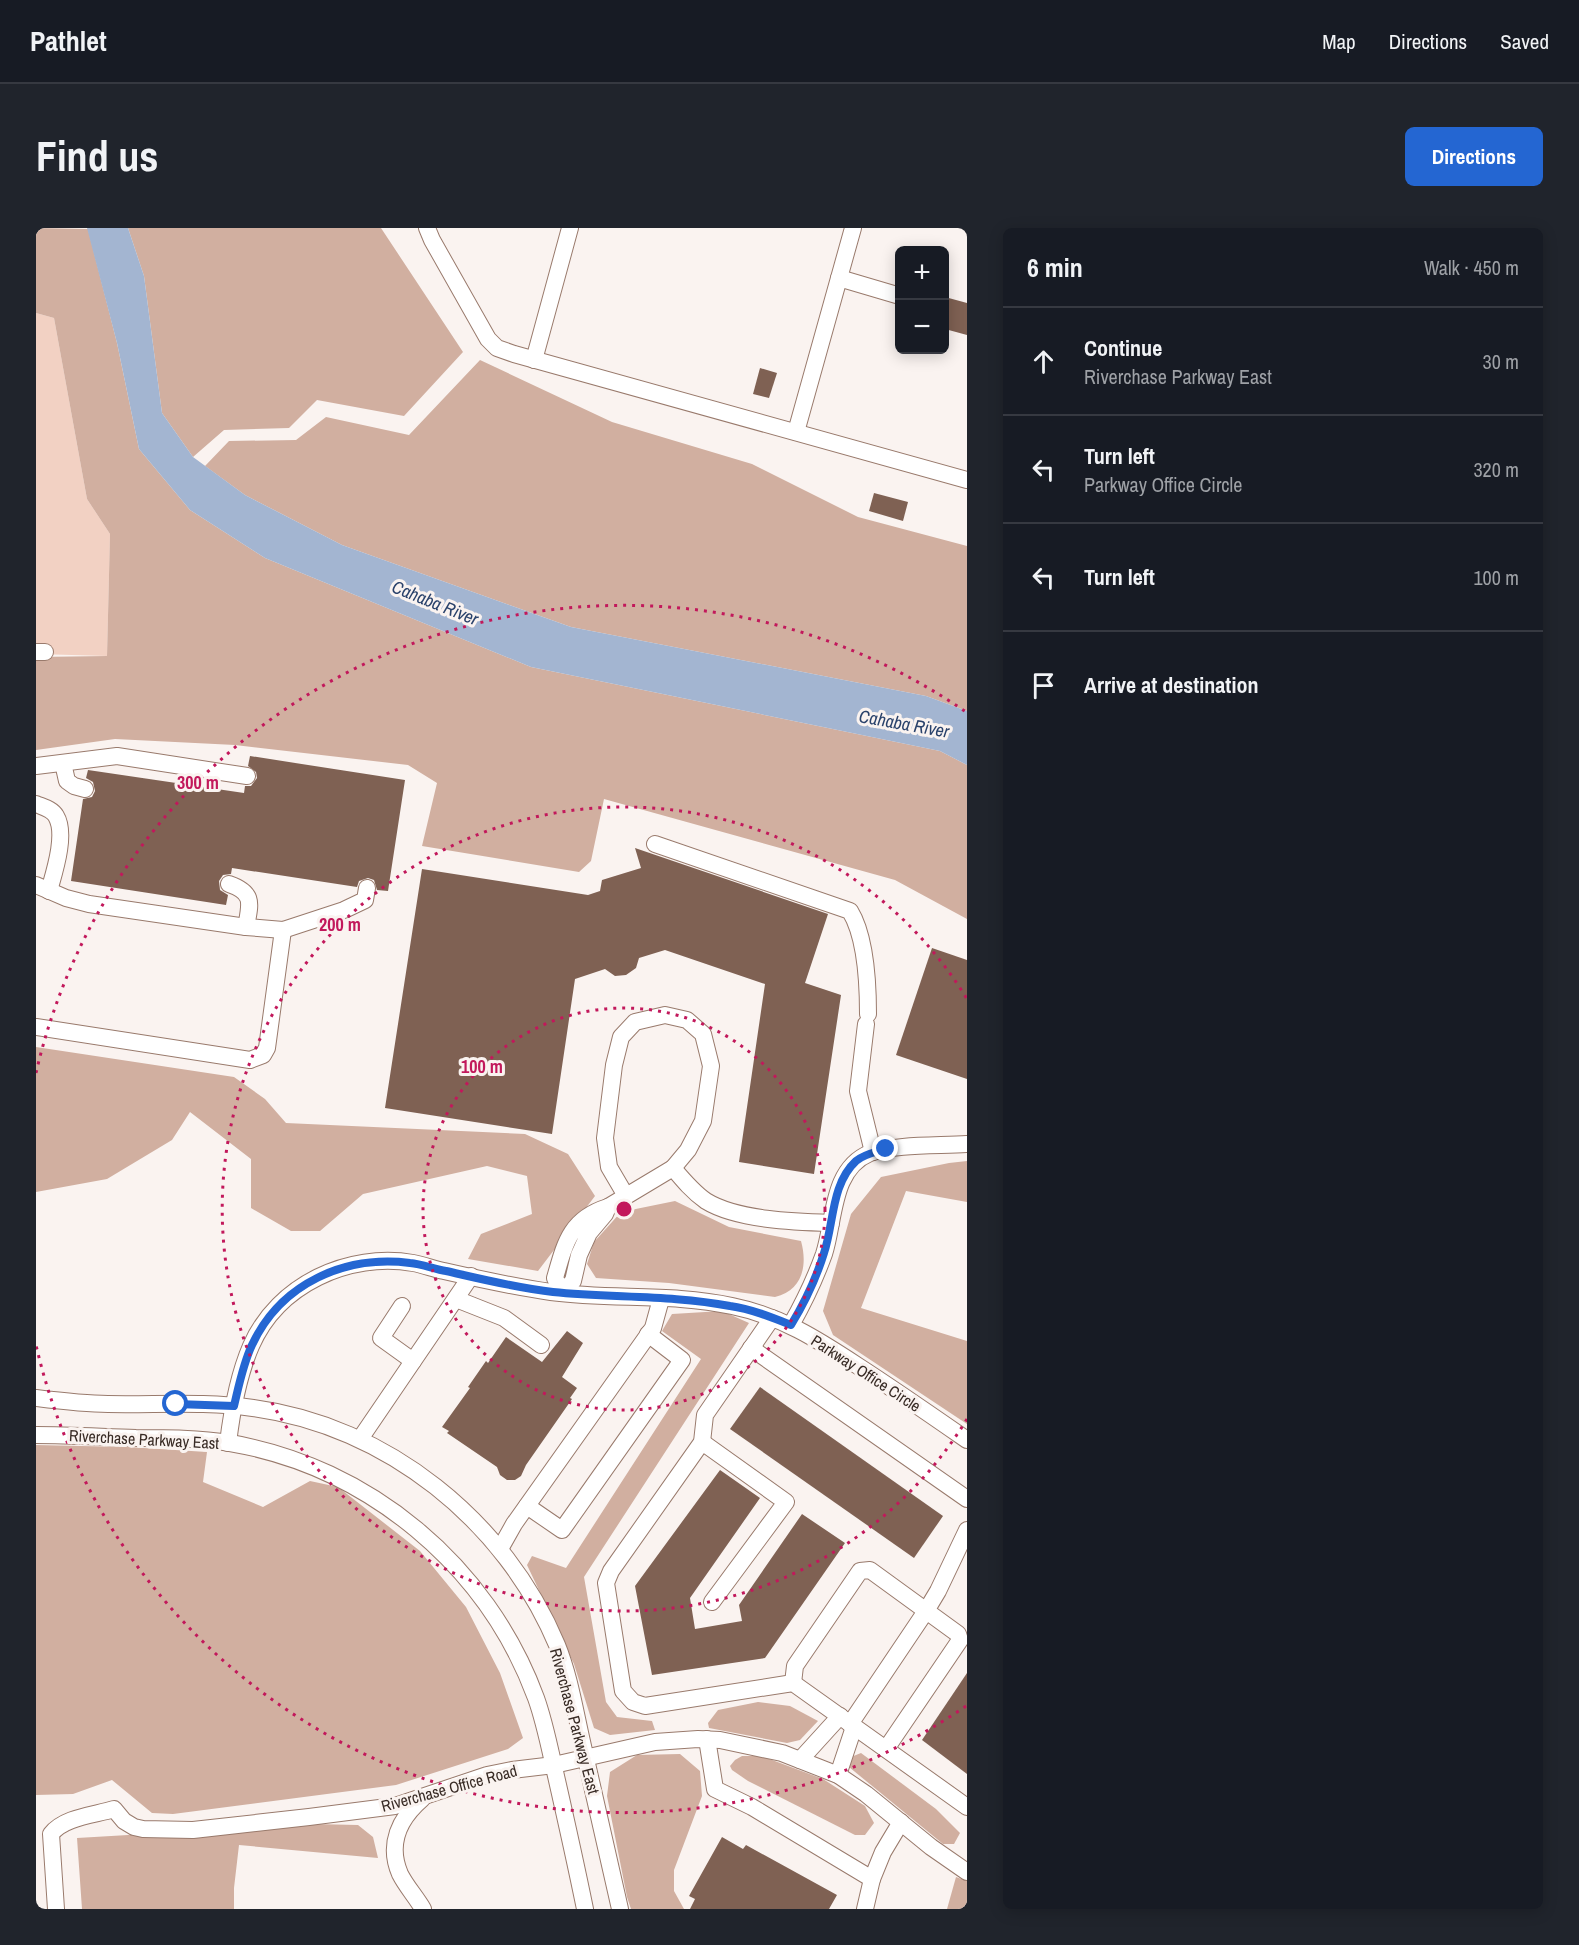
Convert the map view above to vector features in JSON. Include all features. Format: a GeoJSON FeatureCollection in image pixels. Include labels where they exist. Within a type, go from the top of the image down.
{"type":"FeatureCollection","features":[{"type":"Feature","properties":{"kind":"street"},"geometry":{"type":"LineString","coordinates":[[427,228],[488,339],[497,348],[967,480]]}},
{"type":"Feature","properties":{"kind":"street"},"geometry":{"type":"LineString","coordinates":[[534,360],[570,228]]}},
{"type":"Feature","properties":{"kind":"street"},"geometry":{"type":"LineString","coordinates":[[796,432],[854,228]]}},
{"type":"Feature","properties":{"kind":"street"},"geometry":{"type":"LineString","coordinates":[[839,279],[895,295]]}},
{"type":"Feature","properties":{"kind":"street"},"geometry":{"type":"LineString","coordinates":[[36,766],[117,756],[247,776]]}},
{"type":"Feature","properties":{"kind":"street"},"geometry":{"type":"LineString","coordinates":[[63,763],[67,781],[85,789]]}},
{"type":"Feature","properties":{"kind":"street"},"geometry":{"type":"LineString","coordinates":[[36,804],[56,815],[60,825],[58,858],[42,888],[89,904],[246,927],[283,930],[344,910],[365,900],[367,888]]}},
{"type":"Feature","properties":{"kind":"street"},"geometry":{"type":"LineString","coordinates":[[655,844],[850,911],[856,922],[868,992],[858,1091],[873,1152]]}},
{"type":"Feature","properties":{"kind":"street"},"geometry":{"type":"LineString","coordinates":[[229,884],[241,888],[248,895],[250,903],[246,927]]}},
{"type":"Feature","properties":{"kind":"street"},"geometry":{"type":"LineString","coordinates":[[36,1027],[250,1060],[263,1055],[267,1048],[283,930]]}},
{"type":"Feature","properties":{"kind":"street"},"geometry":{"type":"LineString","coordinates":[[562,1293],[573,1281],[579,1255],[589,1233],[608,1208],[673,1168],[688,1150],[703,1121],[711,1066],[703,1034],[687,1020],[665,1015],[635,1022],[621,1037],[614,1065],[605,1137],[609,1167],[626,1196]]}},
{"type":"Feature","properties":{"kind":"street"},"geometry":{"type":"LineString","coordinates":[[791,1325],[810,1293],[825,1251],[841,1183],[856,1161],[873,1152],[886,1149],[967,1144]]}},
{"type":"Feature","properties":{"kind":"street"},"geometry":{"type":"LineString","coordinates":[[673,1168],[686,1185],[707,1201],[726,1209],[763,1218],[831,1223]]}},
{"type":"Feature","properties":{"kind":"street","name":"Parkway Office Circle"},"geometry":{"type":"LineString","coordinates":[[228,1443],[241,1372],[252,1344],[264,1325],[288,1298],[316,1278],[353,1264],[385,1261],[413,1263],[562,1293],[699,1301],[732,1306],[772,1318],[821,1341],[967,1440]]}},
{"type":"Feature","properties":{"kind":"street"},"geometry":{"type":"LineString","coordinates":[[360,1439],[471,1276]]}},
{"type":"Feature","properties":{"kind":"street"},"geometry":{"type":"LineString","coordinates":[[456,1299],[504,1318],[541,1345]]}},
{"type":"Feature","properties":{"kind":"street"},"geometry":{"type":"LineString","coordinates":[[500,1549],[526,1506],[653,1328],[661,1299]]}},
{"type":"Feature","properties":{"kind":"street"},"geometry":{"type":"LineString","coordinates":[[402,1306],[381,1338],[413,1361]]}},
{"type":"Feature","properties":{"kind":"street"},"geometry":{"type":"LineString","coordinates":[[772,1318],[705,1415],[702,1442],[611,1571],[606,1583],[623,1691],[633,1702],[645,1706],[793,1683],[967,1807]]}},
{"type":"Feature","properties":{"kind":"street"},"geometry":{"type":"LineString","coordinates":[[526,1506],[562,1530],[569,1521],[682,1360],[648,1335]]}},
{"type":"Feature","properties":{"kind":"street"},"geometry":{"type":"LineString","coordinates":[[751,1348],[967,1499]]}},
{"type":"Feature","properties":{"kind":"street","name":"Riverchase Parkway East"},"geometry":{"type":"LineString","coordinates":[[36,1398],[106,1404],[234,1406],[272,1411],[294,1416],[360,1439],[404,1463],[438,1488],[500,1549],[528,1591],[557,1646],[575,1710],[620,1909]]}},
{"type":"Feature","properties":{"kind":"street","name":"Riverchase Parkway East"},"geometry":{"type":"LineString","coordinates":[[36,1435],[198,1439],[228,1443],[297,1461],[369,1494],[438,1548],[474,1587],[512,1644],[541,1713],[585,1909]]}},
{"type":"Feature","properties":{"kind":"street"},"geometry":{"type":"LineString","coordinates":[[702,1442],[786,1502],[712,1602]]}},
{"type":"Feature","properties":{"kind":"street"},"geometry":{"type":"LineString","coordinates":[[800,1760],[848,1722],[926,1611],[967,1530]]}},
{"type":"Feature","properties":{"kind":"street"},"geometry":{"type":"LineString","coordinates":[[793,1683],[795,1666],[860,1571],[870,1570],[957,1634],[960,1640],[886,1749]]}},
{"type":"Feature","properties":{"kind":"street"},"geometry":{"type":"LineString","coordinates":[[838,1775],[848,1722]]}},
{"type":"Feature","properties":{"kind":"street"},"geometry":{"type":"LineString","coordinates":[[707,1739],[715,1789],[752,1808],[872,1879]]}},
{"type":"Feature","properties":{"kind":"street","name":"Riverchase Office Road"},"geometry":{"type":"LineString","coordinates":[[57,1909],[51,1834],[61,1825],[114,1809],[124,1821],[134,1827],[193,1830],[396,1806],[487,1775],[554,1765],[655,1742],[707,1739],[782,1753],[838,1775],[967,1872]]}},
{"type":"Feature","properties":{"kind":"street"},"geometry":{"type":"LineString","coordinates":[[423,1909],[400,1873],[395,1838],[403,1818],[425,1797]]}},
{"type":"Feature","properties":{"kind":"street"},"geometry":{"type":"LineString","coordinates":[[866,1909],[872,1879],[882,1852],[901,1822]]}},
{"type":"Feature","properties":{"kind":"shaded area"},"geometry":{"type":"Polygon","coordinates":[[[36,228],[88,229],[117,343],[139,449],[190,510],[265,558],[531,667],[940,751],[967,765],[967,919],[895,880],[604,799],[591,861],[579,872],[422,846],[437,783],[408,765],[235,745],[115,739],[36,750],[36,657],[107,656],[110,534],[87,499],[54,318],[36,313],[36,228]]]}},
{"type":"Feature","properties":{"kind":"shaded area"},"geometry":{"type":"Polygon","coordinates":[[[128,228],[381,228],[463,352],[404,416],[317,400],[289,428],[224,430],[193,457],[162,413],[144,276],[128,228]]]}},
{"type":"Feature","properties":{"kind":"shaded area"},"geometry":{"type":"Polygon","coordinates":[[[36,313],[54,318],[87,499],[110,534],[107,656],[36,654],[36,313]]]}},
{"type":"Feature","properties":{"kind":"shaded area"},"geometry":{"type":"Polygon","coordinates":[[[480,360],[612,422],[752,464],[858,517],[967,546],[967,711],[926,696],[571,627],[342,545],[245,495],[205,466],[229,441],[296,440],[326,417],[409,435],[480,360]]]}},
{"type":"Feature","properties":{"kind":"shaded area"},"geometry":{"type":"Polygon","coordinates":[[[36,1047],[234,1077],[265,1099],[286,1123],[525,1134],[568,1154],[595,1196],[538,1271],[468,1259],[481,1234],[532,1214],[527,1176],[487,1166],[363,1194],[320,1231],[291,1231],[251,1208],[251,1159],[190,1112],[172,1140],[107,1179],[36,1192],[36,1047]]]}},
{"type":"Feature","properties":{"kind":"shaded area"},"geometry":{"type":"Polygon","coordinates":[[[967,1161],[967,1202],[906,1191],[861,1308],[967,1341],[967,1424],[833,1335],[823,1311],[851,1214],[881,1177],[967,1161]]]}},
{"type":"Feature","properties":{"kind":"shaded area"},"geometry":{"type":"Polygon","coordinates":[[[675,1201],[729,1227],[801,1241],[804,1259],[801,1276],[797,1283],[784,1294],[775,1297],[669,1283],[596,1278],[587,1264],[594,1242],[621,1212],[675,1201]]]}},
{"type":"Feature","properties":{"kind":"shaded area"},"geometry":{"type":"Polygon","coordinates":[[[722,1311],[749,1323],[584,1577],[606,1702],[617,1717],[652,1721],[655,1730],[610,1735],[594,1728],[574,1664],[527,1565],[532,1556],[566,1568],[701,1359],[662,1331],[672,1314],[722,1311]]]}},
{"type":"Feature","properties":{"kind":"shaded area"},"geometry":{"type":"Polygon","coordinates":[[[36,1445],[207,1452],[203,1482],[263,1507],[310,1481],[338,1487],[420,1551],[466,1607],[500,1673],[523,1738],[508,1749],[396,1785],[173,1814],[152,1813],[112,1780],[73,1794],[36,1795],[36,1445]]]}},
{"type":"Feature","properties":{"kind":"shaded area"},"geometry":{"type":"Polygon","coordinates":[[[758,1702],[790,1706],[818,1721],[800,1740],[787,1743],[709,1728],[708,1723],[718,1710],[758,1702]]]}},
{"type":"Feature","properties":{"kind":"shaded area"},"geometry":{"type":"Polygon","coordinates":[[[861,1753],[936,1809],[960,1833],[954,1844],[943,1844],[849,1767],[851,1757],[861,1753]]]}},
{"type":"Feature","properties":{"kind":"shaded area"},"geometry":{"type":"Polygon","coordinates":[[[680,1754],[700,1771],[702,1796],[674,1870],[674,1891],[684,1909],[631,1909],[607,1796],[610,1772],[637,1755],[680,1754]]]}},
{"type":"Feature","properties":{"kind":"shaded area"},"geometry":{"type":"Polygon","coordinates":[[[742,1756],[761,1756],[823,1779],[865,1806],[874,1823],[865,1835],[855,1835],[748,1781],[730,1766],[742,1756]]]}},
{"type":"Feature","properties":{"kind":"shaded area"},"geometry":{"type":"Polygon","coordinates":[[[313,1824],[358,1825],[373,1837],[378,1858],[239,1845],[234,1909],[82,1909],[77,1838],[313,1824]]]}},
{"type":"Feature","properties":{"kind":"shaded area"},"geometry":{"type":"Polygon","coordinates":[[[956,1877],[967,1881],[967,1909],[947,1909],[956,1877]]]}},
{"type":"Feature","properties":{"kind":"water","name":"Cahaba River"},"geometry":{"type":"Polygon","coordinates":[[[87,228],[128,228],[144,276],[162,413],[193,457],[245,495],[342,545],[571,627],[926,696],[967,711],[967,765],[940,751],[531,667],[265,558],[190,510],[139,449],[117,343],[87,228]]]}},
{"type":"Feature","properties":{"kind":"building"},"geometry":{"type":"Polygon","coordinates":[[[949,298],[967,303],[967,335],[949,330],[949,298]]]}},
{"type":"Feature","properties":{"kind":"building"},"geometry":{"type":"Polygon","coordinates":[[[760,368],[777,373],[769,398],[753,394],[760,368]]]}},
{"type":"Feature","properties":{"kind":"building"},"geometry":{"type":"Polygon","coordinates":[[[874,493],[908,502],[903,521],[869,511],[874,493]]]}},
{"type":"Feature","properties":{"kind":"building"},"geometry":{"type":"Polygon","coordinates":[[[250,756],[405,780],[388,891],[377,890],[374,880],[368,878],[359,881],[357,887],[232,868],[231,874],[223,875],[219,881],[220,890],[228,895],[226,905],[71,881],[83,799],[92,797],[95,791],[93,782],[86,778],[88,770],[244,793],[245,786],[251,786],[257,778],[256,772],[248,766],[250,756]]]}},
{"type":"Feature","properties":{"kind":"building"},"geometry":{"type":"Polygon","coordinates":[[[635,848],[828,914],[805,983],[841,995],[814,1174],[739,1162],[765,984],[665,950],[639,958],[636,968],[626,975],[615,976],[605,969],[575,979],[552,1134],[385,1108],[422,869],[588,895],[600,891],[602,880],[641,868],[635,848]]]}},
{"type":"Feature","properties":{"kind":"building"},"geometry":{"type":"Polygon","coordinates":[[[932,948],[967,960],[967,1079],[896,1055],[932,948]]]}},
{"type":"Feature","properties":{"kind":"building"},"geometry":{"type":"Polygon","coordinates":[[[567,1331],[583,1343],[562,1377],[577,1388],[521,1476],[515,1480],[507,1480],[500,1475],[497,1467],[447,1433],[449,1431],[442,1427],[486,1361],[488,1363],[506,1337],[542,1362],[567,1331]]]}},
{"type":"Feature","properties":{"kind":"building"},"geometry":{"type":"Polygon","coordinates":[[[760,1387],[943,1516],[914,1558],[730,1429],[760,1387]]]}},
{"type":"Feature","properties":{"kind":"building"},"geometry":{"type":"Polygon","coordinates":[[[720,1470],[760,1498],[690,1598],[695,1629],[742,1621],[739,1605],[802,1514],[845,1543],[765,1658],[652,1675],[635,1586],[720,1470]]]}},
{"type":"Feature","properties":{"kind":"building"},"geometry":{"type":"Polygon","coordinates":[[[967,1673],[967,1774],[922,1740],[967,1673]]]}},
{"type":"Feature","properties":{"kind":"building"},"geometry":{"type":"Polygon","coordinates":[[[722,1837],[743,1849],[746,1845],[837,1895],[829,1909],[690,1909],[695,1899],[689,1896],[722,1837]]]}},
{"type":"Feature","properties":{"kind":"route"},"geometry":{"type":"LineString","coordinates":[[176,1404],[234,1406],[241,1372],[252,1344],[264,1325],[288,1298],[316,1278],[342,1267],[375,1261],[413,1263],[551,1292],[699,1301],[732,1306],[759,1312],[791,1325],[810,1293],[825,1251],[841,1183],[856,1161],[873,1152],[886,1149]]}}]}
